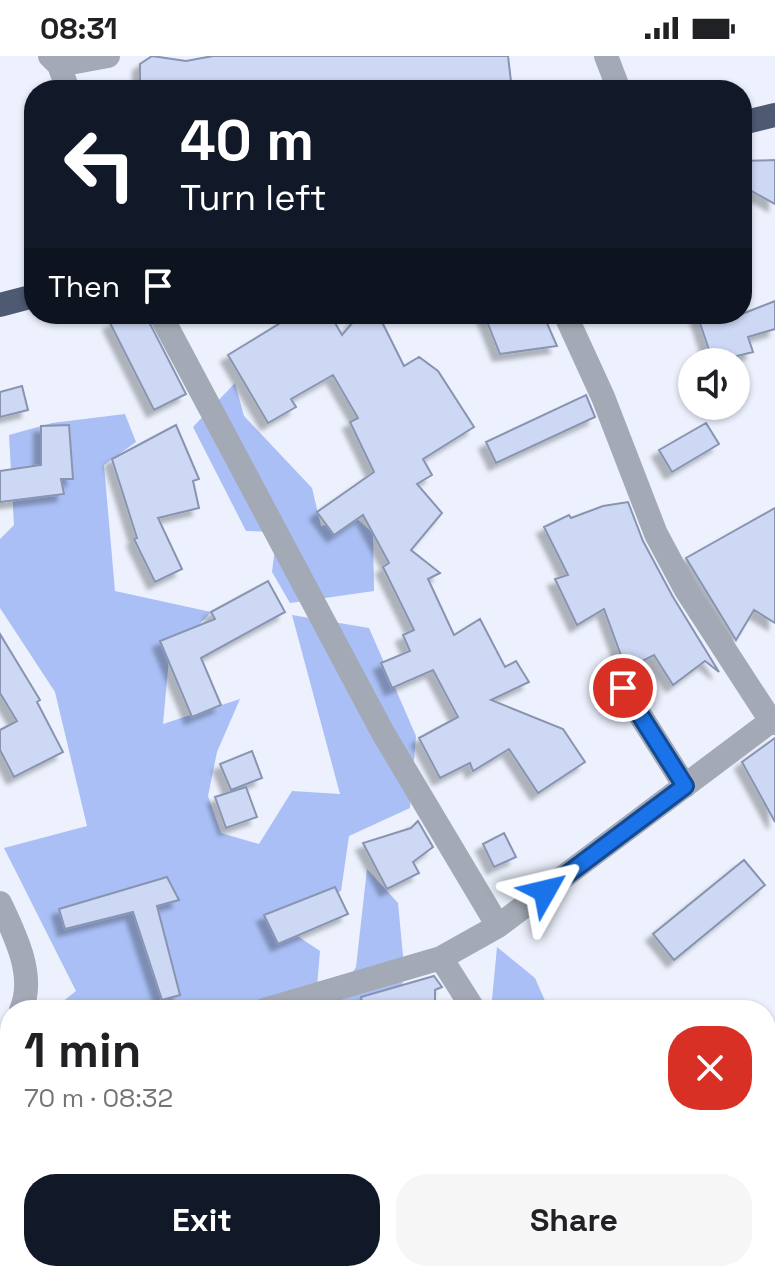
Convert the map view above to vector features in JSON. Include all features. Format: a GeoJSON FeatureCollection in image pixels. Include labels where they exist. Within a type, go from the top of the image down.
{"type":"FeatureCollection","features":[{"type":"Feature","properties":{"kind":"highway"},"geometry":{"type":"LineString","coordinates":[[752,121],[775,115]]}},
{"type":"Feature","properties":{"kind":"highway"},"geometry":{"type":"LineString","coordinates":[[0,305],[24,299]]}},
{"type":"Feature","properties":{"kind":"street"},"geometry":{"type":"LineString","coordinates":[[63,80],[54,60],[108,56]]}},
{"type":"Feature","properties":{"kind":"street"},"geometry":{"type":"LineString","coordinates":[[606,56],[615,80]]}},
{"type":"Feature","properties":{"kind":"street"},"geometry":{"type":"LineString","coordinates":[[165,324],[383,733],[498,926]]}},
{"type":"Feature","properties":{"kind":"street"},"geometry":{"type":"LineString","coordinates":[[298,1000],[441,958],[498,926],[773,722],[686,590],[656,534],[603,397],[570,324]]}},
{"type":"Feature","properties":{"kind":"street"},"geometry":{"type":"LineString","coordinates":[[623,688],[685,786]]}},
{"type":"Feature","properties":{"kind":"street"},"geometry":{"type":"LineString","coordinates":[[0,903],[15,936],[28,988],[24,1000]]}},
{"type":"Feature","properties":{"kind":"street"},"geometry":{"type":"LineString","coordinates":[[441,958],[468,1000]]}},
{"type":"Feature","properties":{"kind":"shaded area"},"geometry":{"type":"Polygon","coordinates":[[[235,383],[244,416],[312,488],[321,526],[357,519],[373,533],[374,591],[290,603],[272,572],[277,532],[246,531],[193,427],[235,383]]]}},
{"type":"Feature","properties":{"kind":"shaded area"},"geometry":{"type":"Polygon","coordinates":[[[125,414],[136,442],[104,465],[115,591],[211,612],[169,658],[163,724],[240,699],[217,752],[208,796],[221,833],[259,844],[292,791],[340,794],[292,615],[369,628],[416,736],[410,808],[349,836],[341,891],[305,910],[266,915],[320,951],[316,1000],[65,1000],[76,991],[4,848],[87,826],[55,692],[0,608],[0,539],[14,525],[9,435],[52,423],[125,414]]]}},
{"type":"Feature","properties":{"kind":"shaded area"},"geometry":{"type":"Polygon","coordinates":[[[367,869],[398,903],[405,976],[397,1000],[336,1000],[356,967],[367,869]]]}},
{"type":"Feature","properties":{"kind":"shaded area"},"geometry":{"type":"Polygon","coordinates":[[[497,947],[535,978],[545,1000],[492,1000],[497,947]]]}},
{"type":"Feature","properties":{"kind":"building"},"geometry":{"type":"Polygon","coordinates":[[[152,56],[186,61],[213,56],[508,56],[511,80],[140,80],[140,64],[152,56]]]}},
{"type":"Feature","properties":{"kind":"building"},"geometry":{"type":"Polygon","coordinates":[[[775,160],[775,204],[752,191],[752,161],[775,160]]]}},
{"type":"Feature","properties":{"kind":"building"},"geometry":{"type":"Polygon","coordinates":[[[775,301],[775,329],[748,337],[753,352],[750,353],[750,348],[708,348],[700,324],[752,324],[752,310],[775,301]]]}},
{"type":"Feature","properties":{"kind":"building"},"geometry":{"type":"Polygon","coordinates":[[[111,324],[150,324],[186,394],[154,410],[111,324]]]}},
{"type":"Feature","properties":{"kind":"building"},"geometry":{"type":"Polygon","coordinates":[[[279,324],[336,324],[342,335],[351,324],[383,324],[404,366],[419,357],[438,371],[474,427],[423,459],[432,475],[417,484],[442,513],[411,550],[440,573],[428,579],[454,635],[480,619],[505,667],[516,661],[529,682],[491,700],[563,729],[585,762],[538,793],[509,749],[473,771],[470,763],[440,778],[419,738],[458,717],[433,670],[392,688],[381,663],[410,651],[403,635],[414,630],[383,567],[389,563],[363,515],[334,535],[317,512],[374,472],[350,422],[358,418],[333,375],[291,399],[296,407],[268,423],[228,355],[279,324]]]}},
{"type":"Feature","properties":{"kind":"building"},"geometry":{"type":"Polygon","coordinates":[[[488,324],[547,324],[557,346],[500,354],[488,324]]]}},
{"type":"Feature","properties":{"kind":"building"},"geometry":{"type":"Polygon","coordinates":[[[22,386],[28,410],[0,417],[0,392],[22,386]]]}},
{"type":"Feature","properties":{"kind":"building"},"geometry":{"type":"Polygon","coordinates":[[[586,395],[595,417],[496,463],[486,442],[586,395]]]}},
{"type":"Feature","properties":{"kind":"building"},"geometry":{"type":"Polygon","coordinates":[[[706,423],[719,444],[672,472],[659,450],[706,423]]]}},
{"type":"Feature","properties":{"kind":"building"},"geometry":{"type":"Polygon","coordinates":[[[69,425],[73,479],[61,479],[64,494],[0,502],[0,471],[41,465],[41,426],[69,425]]]}},
{"type":"Feature","properties":{"kind":"building"},"geometry":{"type":"Polygon","coordinates":[[[176,425],[199,479],[193,481],[199,508],[158,518],[182,569],[155,582],[134,539],[137,538],[112,459],[176,425]]]}},
{"type":"Feature","properties":{"kind":"building"},"geometry":{"type":"Polygon","coordinates":[[[628,502],[643,541],[719,672],[705,661],[673,685],[654,655],[626,669],[604,609],[577,625],[555,579],[568,575],[544,527],[569,515],[571,518],[603,506],[628,502]]]}},
{"type":"Feature","properties":{"kind":"building"},"geometry":{"type":"Polygon","coordinates":[[[775,508],[775,623],[754,610],[736,640],[686,558],[775,508]]]}},
{"type":"Feature","properties":{"kind":"building"},"geometry":{"type":"Polygon","coordinates":[[[268,581],[285,612],[201,658],[221,705],[192,717],[160,641],[215,619],[211,612],[268,581]]]}},
{"type":"Feature","properties":{"kind":"building"},"geometry":{"type":"Polygon","coordinates":[[[0,634],[40,700],[37,702],[63,752],[14,777],[0,750],[0,730],[17,721],[0,693],[0,634]]]}},
{"type":"Feature","properties":{"kind":"building"},"geometry":{"type":"Polygon","coordinates":[[[775,738],[775,822],[742,762],[775,738]]]}},
{"type":"Feature","properties":{"kind":"building"},"geometry":{"type":"Polygon","coordinates":[[[252,751],[262,778],[231,790],[220,764],[252,751]]]}},
{"type":"Feature","properties":{"kind":"building"},"geometry":{"type":"Polygon","coordinates":[[[246,787],[257,817],[226,828],[215,797],[246,787]]]}},
{"type":"Feature","properties":{"kind":"building"},"geometry":{"type":"Polygon","coordinates":[[[418,821],[433,847],[413,862],[419,873],[387,889],[363,843],[411,828],[418,821]]]}},
{"type":"Feature","properties":{"kind":"building"},"geometry":{"type":"Polygon","coordinates":[[[504,833],[516,857],[494,867],[483,844],[504,833]]]}},
{"type":"Feature","properties":{"kind":"building"},"geometry":{"type":"Polygon","coordinates":[[[744,860],[765,885],[674,960],[653,934],[744,860]]]}},
{"type":"Feature","properties":{"kind":"building"},"geometry":{"type":"Polygon","coordinates":[[[167,877],[179,900],[157,906],[180,995],[162,1000],[133,912],[65,929],[59,909],[167,877]]]}},
{"type":"Feature","properties":{"kind":"building"},"geometry":{"type":"Polygon","coordinates":[[[335,887],[348,914],[278,944],[264,915],[335,887]]]}},
{"type":"Feature","properties":{"kind":"building"},"geometry":{"type":"Polygon","coordinates":[[[434,976],[442,987],[435,990],[435,1000],[361,1000],[361,997],[434,976]]]}},
{"type":"Feature","properties":{"kind":"route"},"geometry":{"type":"LineString","coordinates":[[545,891],[685,786],[623,688]]}}]}
